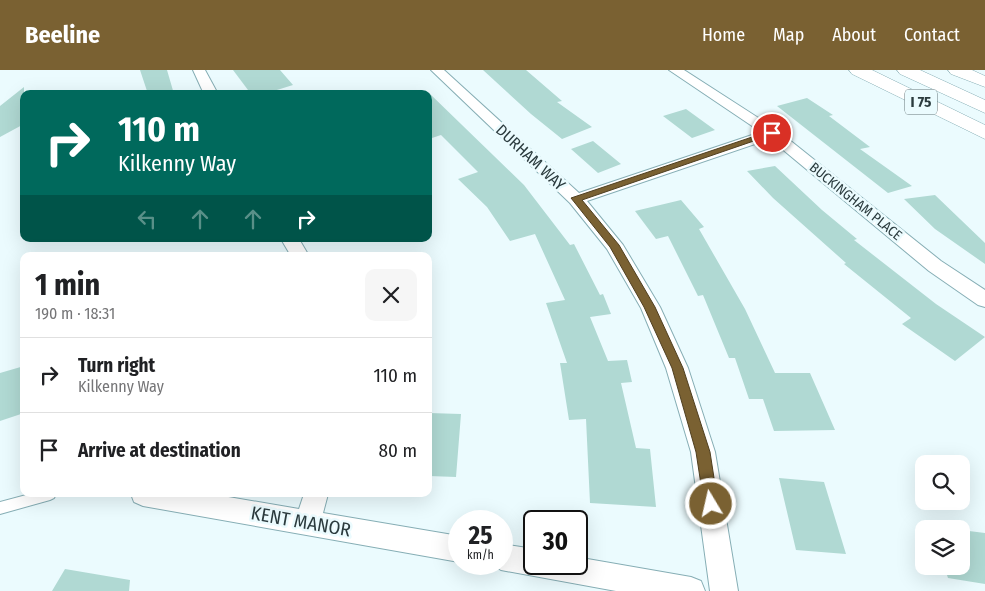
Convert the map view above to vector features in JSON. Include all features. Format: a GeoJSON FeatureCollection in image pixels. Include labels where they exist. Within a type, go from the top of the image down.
{"type":"FeatureCollection","features":[{"type":"Feature","properties":{"kind":"highway","name":"I 75"},"geometry":{"type":"LineString","coordinates":[[858,70],[985,133]]}},
{"type":"Feature","properties":{"kind":"highway"},"geometry":{"type":"LineString","coordinates":[[906,70],[985,107]]}},
{"type":"Feature","properties":{"kind":"highway"},"geometry":{"type":"LineString","coordinates":[[957,70],[985,82]]}},
{"type":"Feature","properties":{"kind":"street"},"geometry":{"type":"LineString","coordinates":[[199,70],[209,90]]}},
{"type":"Feature","properties":{"kind":"street","name":"DURHAM WAY"},"geometry":{"type":"LineString","coordinates":[[438,70],[576,198],[614,245],[650,307],[678,368],[703,452],[724,591]]}},
{"type":"Feature","properties":{"kind":"street","name":"BUCKINGHAM PLACE"},"geometry":{"type":"LineString","coordinates":[[675,70],[772,133],[935,266],[985,300]]}},
{"type":"Feature","properties":{"kind":"street"},"geometry":{"type":"LineString","coordinates":[[576,198],[772,133]]}},
{"type":"Feature","properties":{"kind":"street","name":"KENT MANOR"},"geometry":{"type":"LineString","coordinates":[[161,497],[448,547]]}},
{"type":"Feature","properties":{"kind":"street"},"geometry":{"type":"LineString","coordinates":[[308,522],[315,497]]}},
{"type":"Feature","properties":{"kind":"street"},"geometry":{"type":"LineString","coordinates":[[588,572],[691,591]]}},
{"type":"Feature","properties":{"kind":"lane"},"geometry":{"type":"LineString","coordinates":[[0,508],[39,497]]}},
{"type":"Feature","properties":{"kind":"building"},"geometry":{"type":"Polygon","coordinates":[[[140,70],[167,70],[173,90],[147,90],[140,70]]]}},
{"type":"Feature","properties":{"kind":"building"},"geometry":{"type":"Polygon","coordinates":[[[233,70],[280,70],[293,85],[277,90],[248,90],[233,70]]]}},
{"type":"Feature","properties":{"kind":"building"},"geometry":{"type":"Polygon","coordinates":[[[483,70],[526,70],[562,101],[557,102],[592,127],[562,139],[531,114],[483,70]]]}},
{"type":"Feature","properties":{"kind":"building"},"geometry":{"type":"Polygon","coordinates":[[[20,90],[20,126],[0,137],[0,106],[20,90]]]}},
{"type":"Feature","properties":{"kind":"building"},"geometry":{"type":"Polygon","coordinates":[[[432,96],[524,185],[570,245],[574,244],[600,295],[603,294],[611,314],[590,317],[608,361],[627,360],[632,382],[621,383],[636,448],[650,449],[656,507],[590,503],[586,419],[569,420],[560,363],[567,363],[546,303],[565,300],[535,234],[510,241],[487,207],[458,179],[478,172],[441,135],[432,138],[432,96]]]}},
{"type":"Feature","properties":{"kind":"building"},"geometry":{"type":"Polygon","coordinates":[[[807,98],[833,115],[829,116],[870,147],[860,149],[912,186],[888,193],[777,106],[807,98]]]}},
{"type":"Feature","properties":{"kind":"building"},"geometry":{"type":"Polygon","coordinates":[[[686,109],[715,130],[692,138],[663,116],[686,109]]]}},
{"type":"Feature","properties":{"kind":"building"},"geometry":{"type":"Polygon","coordinates":[[[593,141],[621,164],[598,173],[571,149],[593,141]]]}},
{"type":"Feature","properties":{"kind":"building"},"geometry":{"type":"Polygon","coordinates":[[[775,166],[822,210],[857,239],[854,240],[936,304],[985,337],[955,361],[902,324],[911,318],[844,264],[846,263],[773,198],[747,171],[775,166]]]}},
{"type":"Feature","properties":{"kind":"building"},"geometry":{"type":"Polygon","coordinates":[[[935,195],[985,243],[985,264],[935,229],[904,199],[935,195]]]}},
{"type":"Feature","properties":{"kind":"building"},"geometry":{"type":"Polygon","coordinates":[[[681,200],[704,227],[699,229],[745,309],[775,373],[810,373],[835,430],[774,431],[763,399],[749,399],[735,358],[729,358],[703,295],[698,296],[668,236],[656,239],[635,211],[681,200]]]}},
{"type":"Feature","properties":{"kind":"building"},"geometry":{"type":"Polygon","coordinates":[[[20,367],[20,414],[0,421],[0,373],[20,367]]]}},
{"type":"Feature","properties":{"kind":"building"},"geometry":{"type":"Polygon","coordinates":[[[432,413],[461,414],[456,477],[432,476],[432,413]]]}},
{"type":"Feature","properties":{"kind":"building"},"geometry":{"type":"Polygon","coordinates":[[[779,478],[824,482],[846,554],[796,550],[779,478]]]}},
{"type":"Feature","properties":{"kind":"building"},"geometry":{"type":"Polygon","coordinates":[[[970,531],[985,533],[985,584],[948,578],[947,575],[970,575],[970,531]]]}},
{"type":"Feature","properties":{"kind":"building"},"geometry":{"type":"Polygon","coordinates":[[[65,569],[130,580],[129,591],[52,591],[65,569]]]}},
{"type":"Feature","properties":{"kind":"route"},"geometry":{"type":"LineString","coordinates":[[711,504],[703,452],[678,368],[650,307],[614,245],[576,198],[772,133]]}}]}
